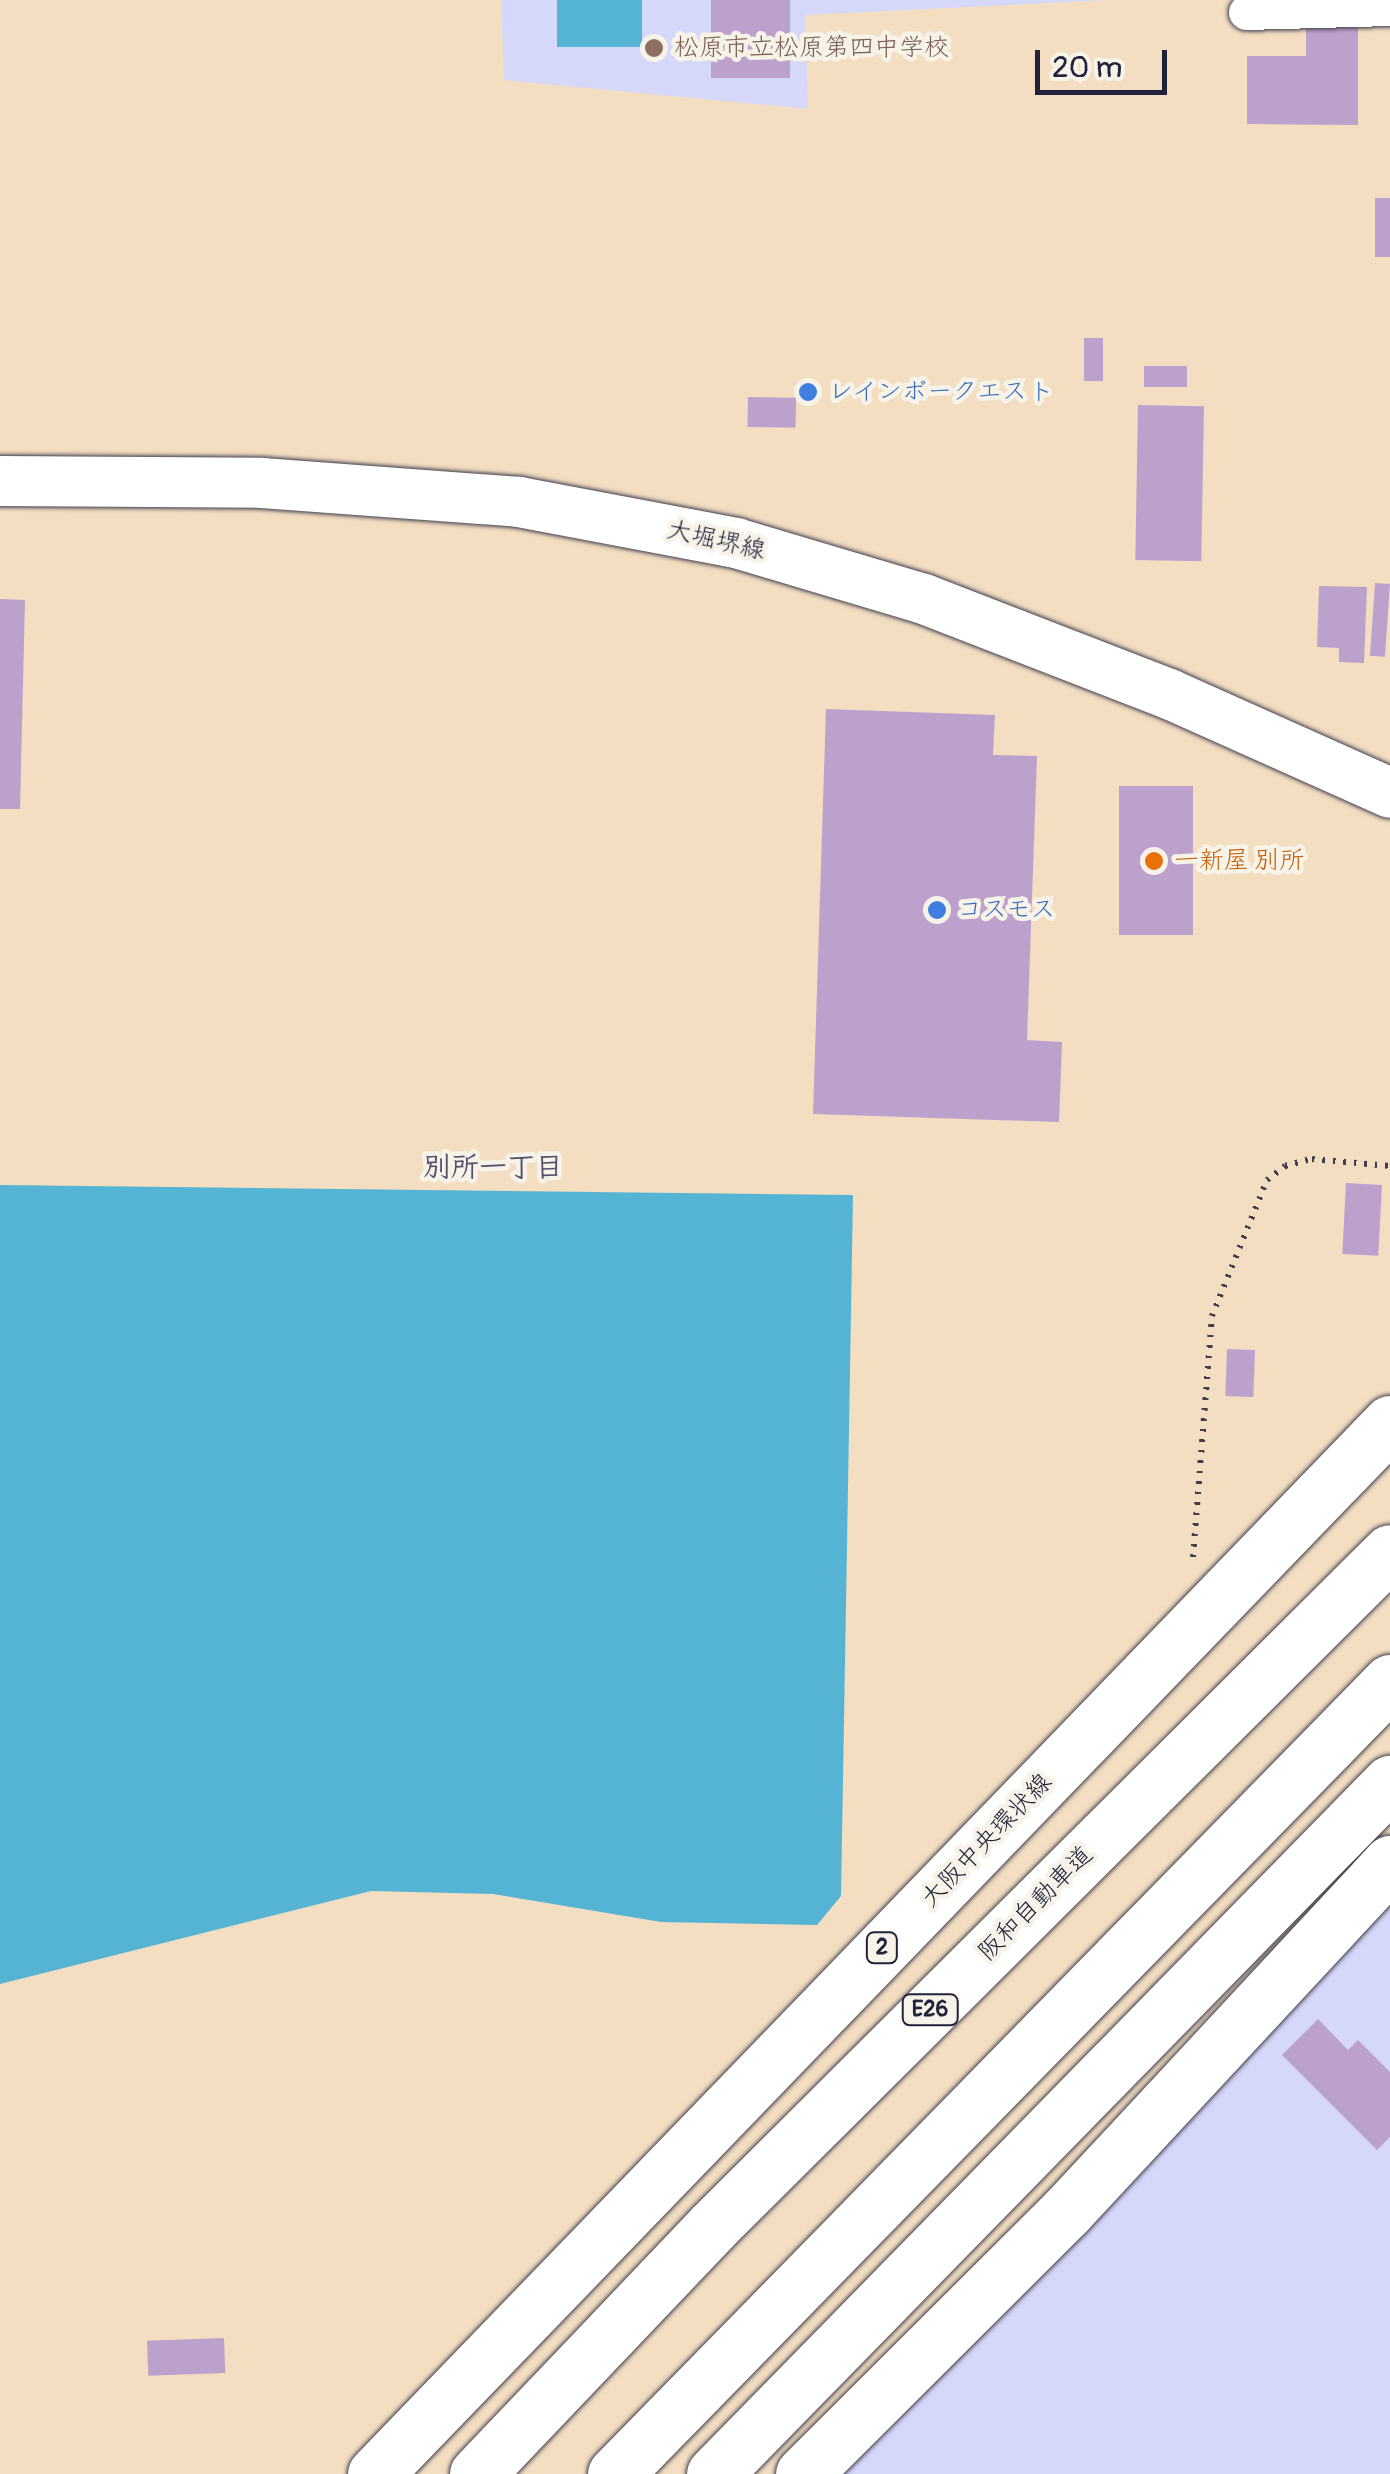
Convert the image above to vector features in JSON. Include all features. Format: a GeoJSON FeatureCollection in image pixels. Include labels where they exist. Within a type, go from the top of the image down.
{"type":"FeatureCollection","features":[{"type":"Feature","properties":{"kind":"main road","name":"大堀堺線"},"geometry":{"type":"LineString","coordinates":[[0,481],[262,484],[519,502],[736,543],[924,599],[1170,694],[1390,794]]}},
{"type":"Feature","properties":{"kind":"main road","name":"大阪中央環状線"},"geometry":{"type":"LineString","coordinates":[[375,2474],[1390,1423]]}},
{"type":"Feature","properties":{"kind":"main road","name":"阪和自動車道"},"geometry":{"type":"LineString","coordinates":[[477,2474],[712,2226],[1390,1552]]}},
{"type":"Feature","properties":{"kind":"main road"},"geometry":{"type":"LineString","coordinates":[[615,2474],[1390,1682]]}},
{"type":"Feature","properties":{"kind":"main road"},"geometry":{"type":"LineString","coordinates":[[714,2474],[1390,1783]]}},
{"type":"Feature","properties":{"kind":"main road"},"geometry":{"type":"LineString","coordinates":[[803,2474],[1065,2213],[1390,1862]]}},
{"type":"Feature","properties":{"kind":"street"},"geometry":{"type":"LineString","coordinates":[[1246,12],[1390,8]]}},
{"type":"Feature","properties":{"kind":"path"},"geometry":{"type":"LineString","coordinates":[[1198,1573],[1190,1548],[1212,1316],[1268,1180],[1285,1166],[1312,1159],[1390,1166]]}},
{"type":"Feature","properties":{"kind":"shaded area","name":"松原市立松原第四中学校"},"geometry":{"type":"Polygon","coordinates":[[[501,0],[1109,0],[805,15],[808,109],[504,80],[501,0]]]}},
{"type":"Feature","properties":{"kind":"shaded area"},"geometry":{"type":"Polygon","coordinates":[[[1390,1861],[1390,2474],[805,2474],[1390,1861]]]}},
{"type":"Feature","properties":{"kind":"water"},"geometry":{"type":"Polygon","coordinates":[[[557,0],[642,0],[642,47],[557,47],[557,0]]]}},
{"type":"Feature","properties":{"kind":"water"},"geometry":{"type":"Polygon","coordinates":[[[0,1185],[853,1195],[841,1896],[817,1925],[661,1922],[493,1894],[371,1891],[0,1984],[0,1185]]]}},
{"type":"Feature","properties":{"kind":"building"},"geometry":{"type":"Polygon","coordinates":[[[711,0],[790,0],[790,78],[711,78],[711,0]]]}},
{"type":"Feature","properties":{"kind":"building"},"geometry":{"type":"Polygon","coordinates":[[[1306,23],[1358,23],[1358,125],[1247,124],[1247,56],[1306,56],[1306,23]]]}},
{"type":"Feature","properties":{"kind":"building"},"geometry":{"type":"Polygon","coordinates":[[[1375,198],[1390,198],[1390,257],[1375,257],[1375,198]]]}},
{"type":"Feature","properties":{"kind":"building"},"geometry":{"type":"Polygon","coordinates":[[[1084,338],[1103,338],[1103,381],[1084,381],[1084,338]]]}},
{"type":"Feature","properties":{"kind":"building"},"geometry":{"type":"Polygon","coordinates":[[[1144,366],[1187,366],[1187,387],[1144,387],[1144,366]]]}},
{"type":"Feature","properties":{"kind":"building"},"geometry":{"type":"Polygon","coordinates":[[[748,397],[796,398],[795,428],[747,427],[748,397]]]}},
{"type":"Feature","properties":{"kind":"building"},"geometry":{"type":"Polygon","coordinates":[[[1138,405],[1204,406],[1201,561],[1135,560],[1138,405]]]}},
{"type":"Feature","properties":{"kind":"building"},"geometry":{"type":"Polygon","coordinates":[[[1375,583],[1390,584],[1385,657],[1370,656],[1375,583]]]}},
{"type":"Feature","properties":{"kind":"building"},"geometry":{"type":"Polygon","coordinates":[[[1319,586],[1367,587],[1364,663],[1339,662],[1339,648],[1317,647],[1319,586]]]}},
{"type":"Feature","properties":{"kind":"building"},"geometry":{"type":"Polygon","coordinates":[[[0,599],[25,600],[20,809],[0,809],[0,599]]]}},
{"type":"Feature","properties":{"kind":"building"},"geometry":{"type":"Polygon","coordinates":[[[826,709],[995,715],[993,755],[1037,756],[1027,1040],[1062,1042],[1059,1122],[813,1114],[826,709]]]}},
{"type":"Feature","properties":{"kind":"building","name":"一新屋 別所"},"geometry":{"type":"Polygon","coordinates":[[[1119,786],[1193,786],[1193,935],[1119,935],[1119,786]]]}},
{"type":"Feature","properties":{"kind":"building"},"geometry":{"type":"Polygon","coordinates":[[[1346,1183],[1382,1185],[1378,1256],[1342,1254],[1346,1183]]]}},
{"type":"Feature","properties":{"kind":"building"},"geometry":{"type":"Polygon","coordinates":[[[1227,1349],[1255,1350],[1253,1397],[1225,1396],[1227,1349]]]}},
{"type":"Feature","properties":{"kind":"building"},"geometry":{"type":"Polygon","coordinates":[[[1318,2019],[1348,2050],[1358,2040],[1390,2072],[1390,2137],[1377,2150],[1282,2055],[1318,2019]]]}},
{"type":"Feature","properties":{"kind":"building"},"geometry":{"type":"Polygon","coordinates":[[[224,2338],[225,2373],[148,2376],[147,2341],[224,2338]]]}},
{"type":"Feature","properties":{"kind":"place","name":"松原市立松原第四中学校"},"geometry":{"type":"Point","coordinates":[654,48]}},
{"type":"Feature","properties":{"kind":"place","name":"レインボークエスト"},"geometry":{"type":"Point","coordinates":[808,392]}},
{"type":"Feature","properties":{"kind":"place","name":"一新屋 別所"},"geometry":{"type":"Point","coordinates":[1154,861]}},
{"type":"Feature","properties":{"kind":"place","name":"コスモス"},"geometry":{"type":"Point","coordinates":[937,910]}},
{"type":"Feature","properties":{"kind":"district","name":"別所一丁目"},"geometry":{"type":"Point","coordinates":[493,1168]}}]}
